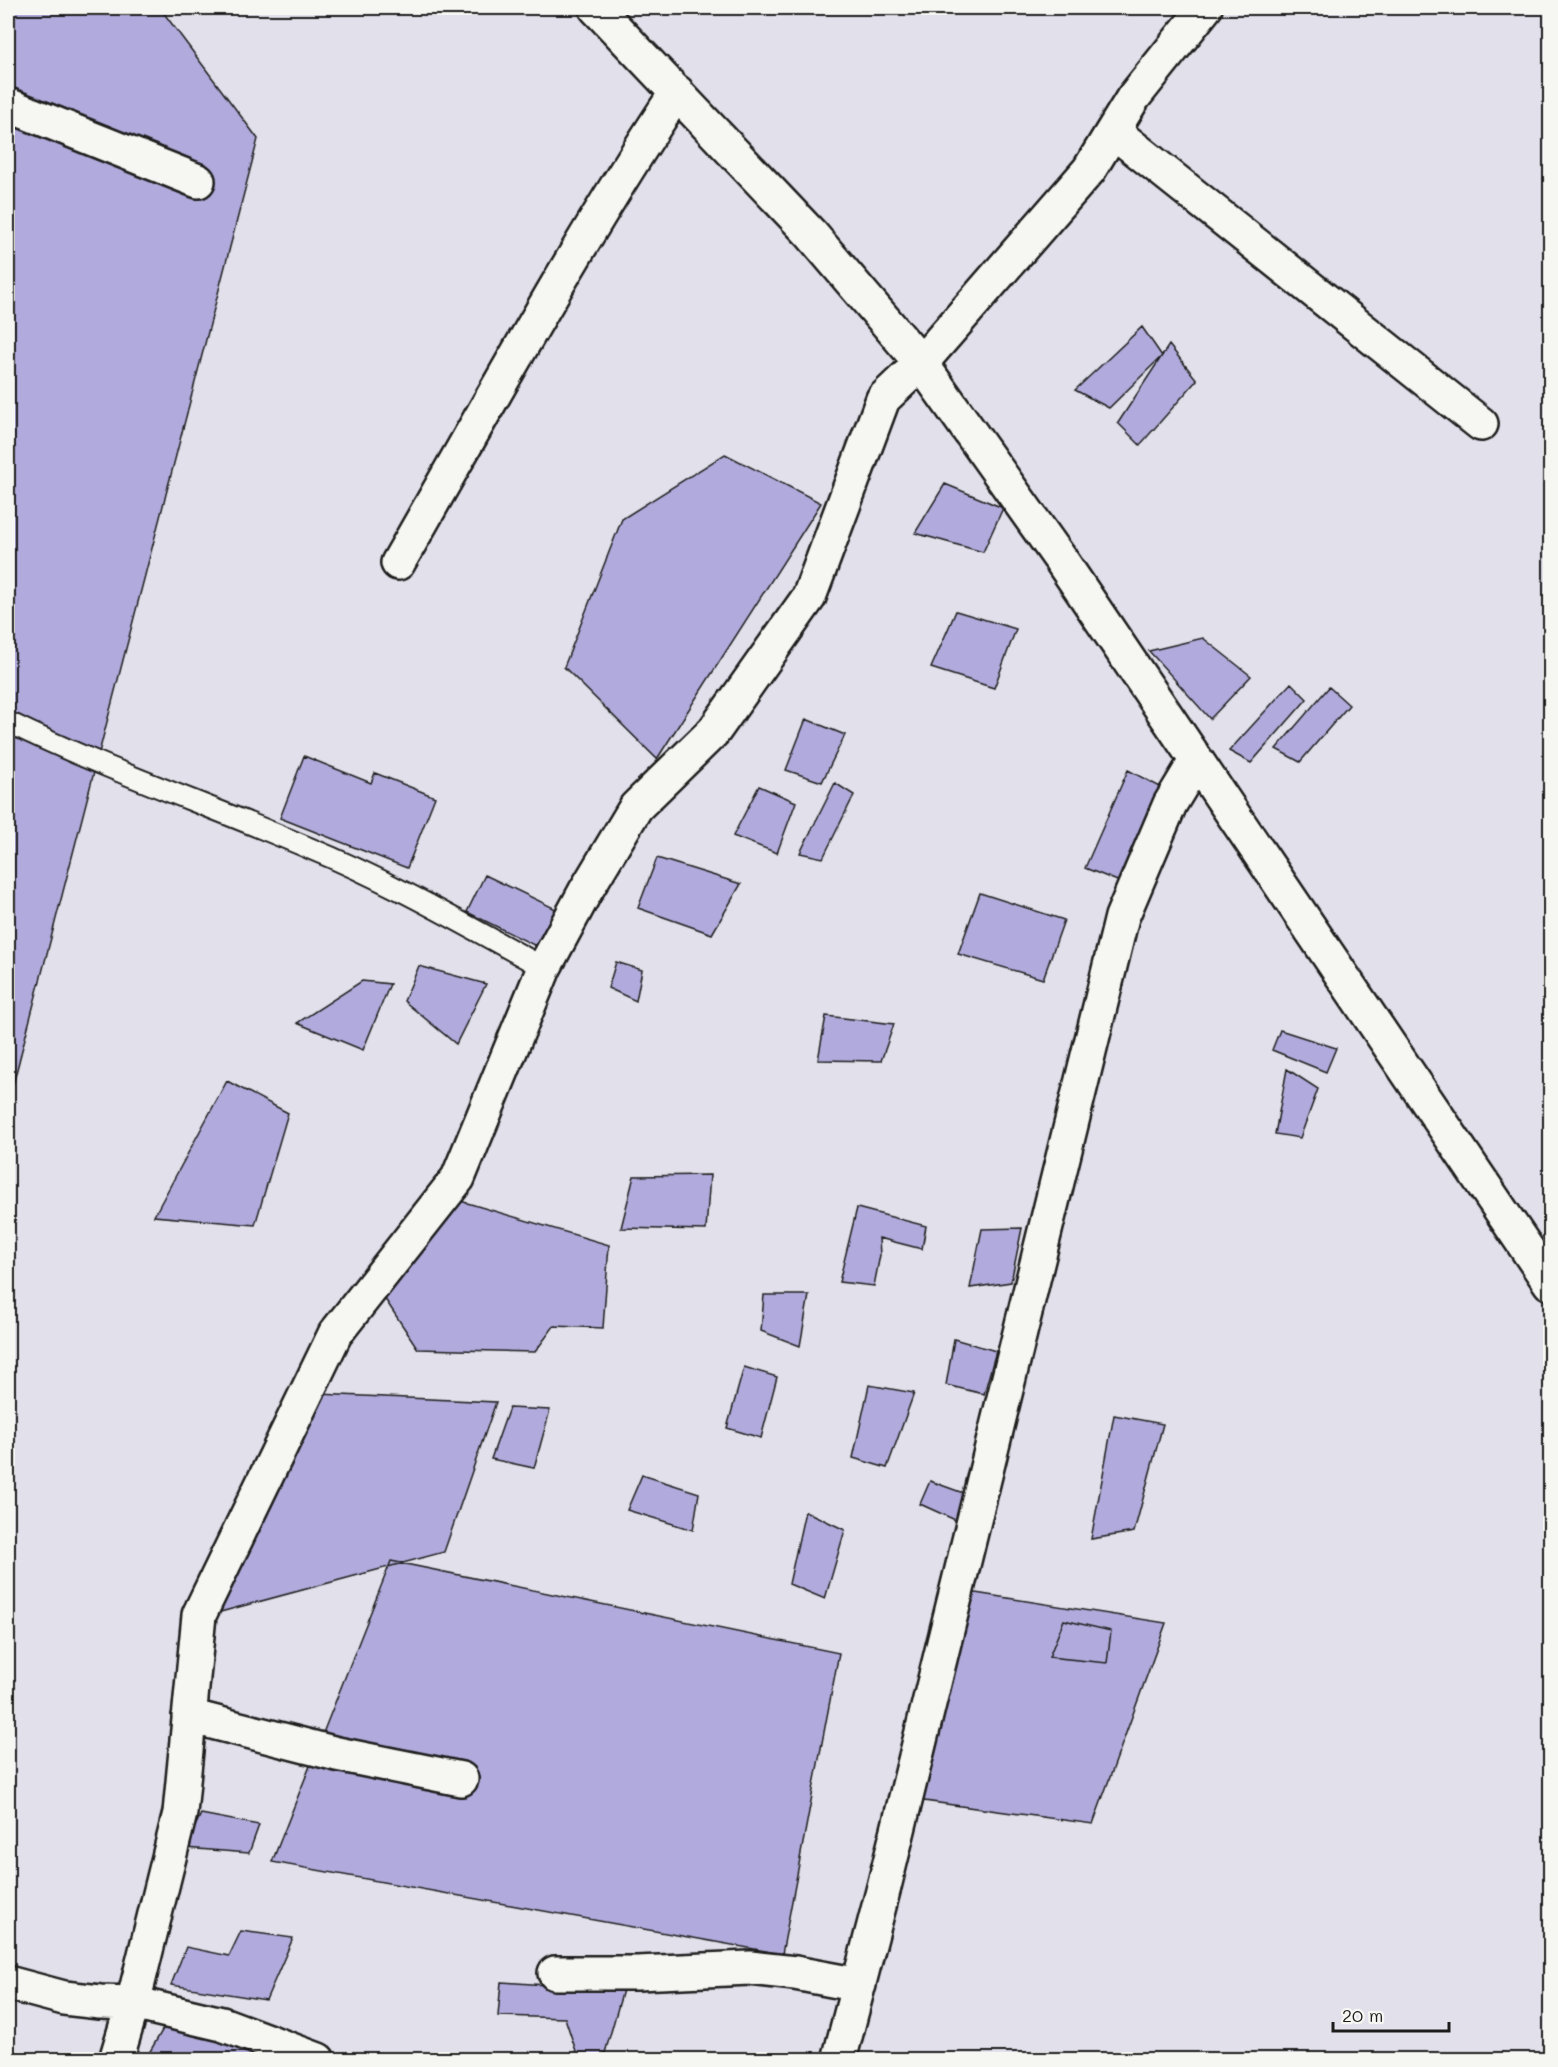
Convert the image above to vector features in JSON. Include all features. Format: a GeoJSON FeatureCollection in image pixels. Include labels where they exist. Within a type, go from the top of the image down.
{"type":"FeatureCollection","features":[{"type":"Feature","properties":{"kind":"street"},"geometry":{"type":"LineString","coordinates":[[596,8],[811,234],[921,363],[1061,560],[1551,1283]]}},
{"type":"Feature","properties":{"kind":"street"},"geometry":{"type":"LineString","coordinates":[[116,2060],[133,2003],[180,1813],[199,1615],[334,1334],[458,1178],[544,968],[585,892],[636,807],[714,731],[809,597],[882,399],[921,363],[1089,170],[1132,98],[1205,8]]}},
{"type":"Feature","properties":{"kind":"street"},"geometry":{"type":"LineString","coordinates":[[398,564],[582,243],[676,92]]}},
{"type":"Feature","properties":{"kind":"street"},"geometry":{"type":"LineString","coordinates":[[8,105],[198,181]]}},
{"type":"Feature","properties":{"kind":"street"},"geometry":{"type":"LineString","coordinates":[[1113,131],[1481,424]]}},
{"type":"Feature","properties":{"kind":"street"},"geometry":{"type":"LineString","coordinates":[[839,2060],[1122,917],[1170,804],[1196,761]]}},
{"type":"Feature","properties":{"kind":"street"},"geometry":{"type":"LineString","coordinates":[[189,1716],[337,1754],[461,1779]]}},
{"type":"Feature","properties":{"kind":"street"},"geometry":{"type":"LineString","coordinates":[[555,1973],[637,1973],[750,1968],[795,1973],[859,1985]]}},
{"type":"Feature","properties":{"kind":"street"},"geometry":{"type":"LineString","coordinates":[[8,1983],[64,1998],[133,2003],[222,2024],[318,2060]]}},
{"type":"Feature","properties":{"kind":"lane"},"geometry":{"type":"LineString","coordinates":[[8,722],[56,745],[310,848],[367,874],[544,968]]}},
{"type":"Feature","properties":{"kind":"building"},"geometry":{"type":"Polygon","coordinates":[[[8,8],[160,8],[258,139],[8,1104],[8,8]]]}},
{"type":"Feature","properties":{"kind":"building"},"geometry":{"type":"Polygon","coordinates":[[[1142,327],[1162,356],[1109,408],[1075,390],[1142,327]]]}},
{"type":"Feature","properties":{"kind":"building"},"geometry":{"type":"Polygon","coordinates":[[[1169,345],[1197,380],[1140,445],[1118,423],[1169,345]]]}},
{"type":"Feature","properties":{"kind":"building"},"geometry":{"type":"Polygon","coordinates":[[[725,454],[821,503],[657,759],[564,667],[622,519],[725,454]]]}},
{"type":"Feature","properties":{"kind":"building"},"geometry":{"type":"Polygon","coordinates":[[[945,484],[1003,508],[983,552],[915,533],[945,484]]]}},
{"type":"Feature","properties":{"kind":"building"},"geometry":{"type":"Polygon","coordinates":[[[956,611],[1016,629],[994,688],[931,668],[956,611]]]}},
{"type":"Feature","properties":{"kind":"building"},"geometry":{"type":"Polygon","coordinates":[[[1203,638],[1251,676],[1210,719],[1149,651],[1203,638]]]}},
{"type":"Feature","properties":{"kind":"building"},"geometry":{"type":"Polygon","coordinates":[[[1291,683],[1307,699],[1251,763],[1229,751],[1291,683]]]}},
{"type":"Feature","properties":{"kind":"building"},"geometry":{"type":"Polygon","coordinates":[[[1329,687],[1349,705],[1300,762],[1276,749],[1329,687]]]}},
{"type":"Feature","properties":{"kind":"building"},"geometry":{"type":"Polygon","coordinates":[[[806,719],[845,735],[822,782],[786,770],[806,719]]]}},
{"type":"Feature","properties":{"kind":"building"},"geometry":{"type":"Polygon","coordinates":[[[304,756],[371,783],[375,773],[435,797],[407,868],[280,818],[304,756]]]}},
{"type":"Feature","properties":{"kind":"building"},"geometry":{"type":"Polygon","coordinates":[[[1128,770],[1166,790],[1125,884],[1085,868],[1128,770]]]}},
{"type":"Feature","properties":{"kind":"building"},"geometry":{"type":"Polygon","coordinates":[[[835,783],[854,795],[823,858],[800,853],[835,783]]]}},
{"type":"Feature","properties":{"kind":"building"},"geometry":{"type":"Polygon","coordinates":[[[759,786],[796,802],[777,853],[733,836],[759,786]]]}},
{"type":"Feature","properties":{"kind":"building"},"geometry":{"type":"Polygon","coordinates":[[[657,858],[741,884],[712,934],[638,908],[657,858]]]}},
{"type":"Feature","properties":{"kind":"building"},"geometry":{"type":"Polygon","coordinates":[[[485,875],[558,910],[540,948],[467,912],[485,875]]]}},
{"type":"Feature","properties":{"kind":"building"},"geometry":{"type":"Polygon","coordinates":[[[980,893],[1064,920],[1043,979],[958,954],[980,893]]]}},
{"type":"Feature","properties":{"kind":"building"},"geometry":{"type":"Polygon","coordinates":[[[616,962],[642,970],[636,1001],[608,988],[616,962]]]}},
{"type":"Feature","properties":{"kind":"building"},"geometry":{"type":"Polygon","coordinates":[[[419,966],[486,984],[456,1044],[404,1001],[419,966]]]}},
{"type":"Feature","properties":{"kind":"building"},"geometry":{"type":"Polygon","coordinates":[[[362,981],[390,984],[363,1050],[297,1023],[362,981]]]}},
{"type":"Feature","properties":{"kind":"building"},"geometry":{"type":"Polygon","coordinates":[[[826,1016],[894,1024],[881,1061],[818,1060],[826,1016]]]}},
{"type":"Feature","properties":{"kind":"building"},"geometry":{"type":"Polygon","coordinates":[[[1280,1030],[1336,1048],[1326,1072],[1272,1050],[1280,1030]]]}},
{"type":"Feature","properties":{"kind":"building"},"geometry":{"type":"Polygon","coordinates":[[[1287,1069],[1318,1089],[1300,1138],[1275,1134],[1287,1069]]]}},
{"type":"Feature","properties":{"kind":"building"},"geometry":{"type":"Polygon","coordinates":[[[227,1081],[288,1113],[255,1225],[154,1216],[227,1081]]]}},
{"type":"Feature","properties":{"kind":"building"},"geometry":{"type":"Polygon","coordinates":[[[710,1175],[706,1230],[621,1228],[634,1176],[710,1175]]]}},
{"type":"Feature","properties":{"kind":"building"},"geometry":{"type":"Polygon","coordinates":[[[457,1200],[609,1245],[603,1328],[554,1326],[535,1352],[418,1349],[379,1290],[457,1200]]]}},
{"type":"Feature","properties":{"kind":"building"},"geometry":{"type":"Polygon","coordinates":[[[857,1208],[926,1226],[922,1249],[879,1238],[880,1255],[874,1286],[839,1282],[857,1208]]]}},
{"type":"Feature","properties":{"kind":"building"},"geometry":{"type":"Polygon","coordinates":[[[1022,1228],[1011,1282],[970,1288],[982,1229],[1022,1228]]]}},
{"type":"Feature","properties":{"kind":"building"},"geometry":{"type":"Polygon","coordinates":[[[764,1295],[809,1295],[800,1346],[761,1331],[764,1295]]]}},
{"type":"Feature","properties":{"kind":"building"},"geometry":{"type":"Polygon","coordinates":[[[954,1339],[996,1351],[984,1394],[946,1385],[954,1339]]]}},
{"type":"Feature","properties":{"kind":"building"},"geometry":{"type":"Polygon","coordinates":[[[744,1367],[777,1377],[761,1438],[727,1428],[744,1367]]]}},
{"type":"Feature","properties":{"kind":"building"},"geometry":{"type":"Polygon","coordinates":[[[869,1385],[914,1393],[887,1468],[853,1458],[869,1385]]]}},
{"type":"Feature","properties":{"kind":"building"},"geometry":{"type":"Polygon","coordinates":[[[318,1394],[496,1402],[444,1552],[213,1614],[318,1394]]]}},
{"type":"Feature","properties":{"kind":"building"},"geometry":{"type":"Polygon","coordinates":[[[509,1408],[550,1410],[534,1468],[491,1459],[509,1408]]]}},
{"type":"Feature","properties":{"kind":"building"},"geometry":{"type":"Polygon","coordinates":[[[1114,1415],[1163,1424],[1134,1532],[1091,1539],[1114,1415]]]}},
{"type":"Feature","properties":{"kind":"building"},"geometry":{"type":"Polygon","coordinates":[[[642,1475],[699,1493],[693,1530],[627,1510],[642,1475]]]}},
{"type":"Feature","properties":{"kind":"building"},"geometry":{"type":"Polygon","coordinates":[[[930,1481],[980,1499],[975,1529],[920,1504],[930,1481]]]}},
{"type":"Feature","properties":{"kind":"building"},"geometry":{"type":"Polygon","coordinates":[[[805,1511],[845,1530],[825,1599],[789,1584],[805,1511]]]}},
{"type":"Feature","properties":{"kind":"building"},"geometry":{"type":"Polygon","coordinates":[[[391,1561],[839,1653],[782,1954],[272,1862],[391,1561]]]}},
{"type":"Feature","properties":{"kind":"building"},"geometry":{"type":"Polygon","coordinates":[[[969,1592],[1166,1623],[1093,1824],[917,1800],[969,1592]]]}},
{"type":"Feature","properties":{"kind":"building"},"geometry":{"type":"Polygon","coordinates":[[[1064,1620],[1111,1631],[1107,1663],[1049,1657],[1064,1620]]]}},
{"type":"Feature","properties":{"kind":"building"},"geometry":{"type":"Polygon","coordinates":[[[201,1814],[259,1825],[249,1853],[185,1848],[201,1814]]]}},
{"type":"Feature","properties":{"kind":"building"},"geometry":{"type":"Polygon","coordinates":[[[241,1931],[293,1938],[266,2000],[171,1985],[186,1947],[229,1956],[241,1931]]]}},
{"type":"Feature","properties":{"kind":"building"},"geometry":{"type":"Polygon","coordinates":[[[501,1982],[623,1990],[603,2060],[579,2060],[565,2018],[498,2016],[501,1982]]]}},
{"type":"Feature","properties":{"kind":"building"},"geometry":{"type":"Polygon","coordinates":[[[167,2022],[295,2060],[145,2060],[167,2022]]]}}]}
